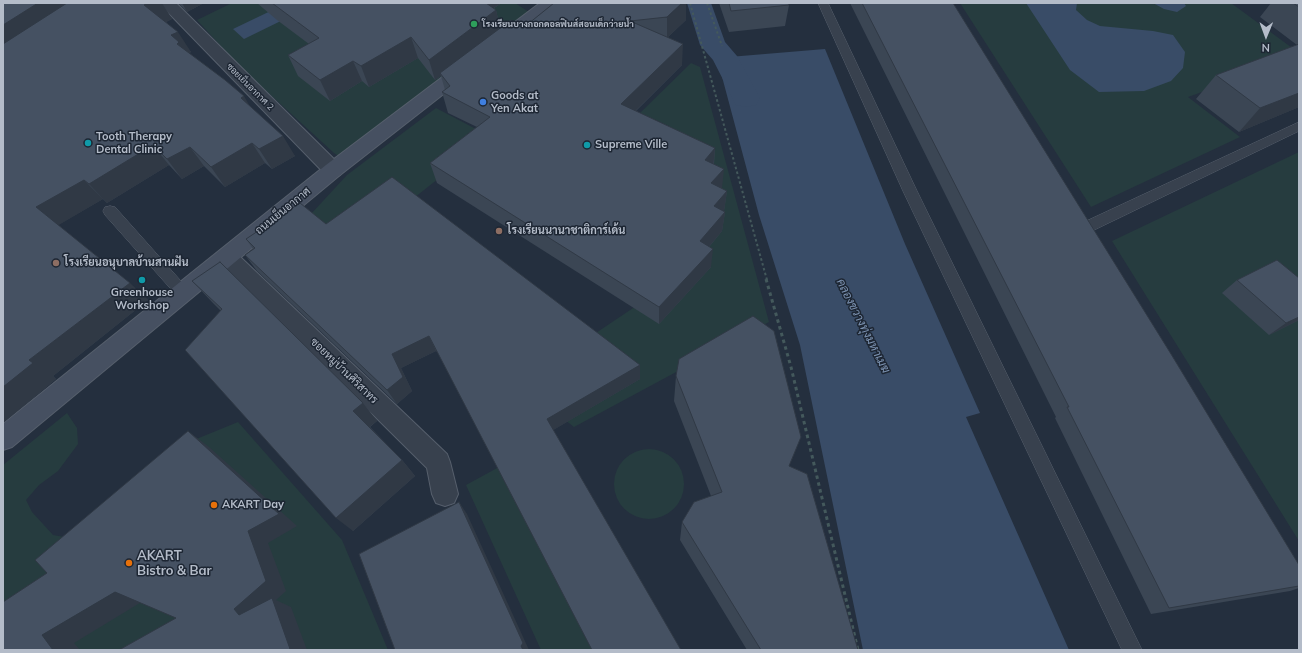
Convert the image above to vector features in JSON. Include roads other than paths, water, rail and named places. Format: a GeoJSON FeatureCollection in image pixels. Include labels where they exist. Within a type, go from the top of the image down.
{"type":"FeatureCollection","features":[{"type":"Feature","properties":{"kind":"street","name":"ซอยเย็นอากาศ 2"},"geometry":{"type":"LineString","coordinates":[[168,3],[333,170]]}},
{"type":"Feature","properties":{"kind":"street","name":"ถนนเย็นอากาศ"},"geometry":{"type":"LineString","coordinates":[[3,439],[333,170],[550,3]]}},
{"type":"Feature","properties":{"kind":"street","name":"ซอยหมู่บ้านศิริสาทร"},"geometry":{"type":"LineString","coordinates":[[227,256],[438,462],[445,494]]}},
{"type":"Feature","properties":{"kind":"lane"},"geometry":{"type":"LineString","coordinates":[[823,3],[910,191],[1132,650]]}},
{"type":"Feature","properties":{"kind":"lane"},"geometry":{"type":"LineString","coordinates":[[1079,213],[1091,233],[1299,126]]}},
{"type":"Feature","properties":{"kind":"lane"},"geometry":{"type":"LineString","coordinates":[[110,211],[183,293]]}},
{"type":"Feature","properties":{"kind":"water"},"geometry":{"type":"Polygon","coordinates":[[[1026,3],[1077,3],[1076,10],[1087,20],[1100,26],[1153,31],[1173,35],[1185,52],[1183,68],[1171,81],[1144,91],[1099,92],[1070,70],[1026,3]]]}},
{"type":"Feature","properties":{"kind":"water"},"geometry":{"type":"Polygon","coordinates":[[[1153,3],[1184,3],[1186,6],[1177,12],[1164,9],[1153,3]]]}},
{"type":"Feature","properties":{"kind":"water"},"geometry":{"type":"Polygon","coordinates":[[[281,6],[293,15],[244,39],[233,29],[281,6]]]}},
{"type":"Feature","properties":{"kind":"water"},"geometry":{"type":"Polygon","coordinates":[[[825,49],[905,244],[980,413],[966,417],[1069,650],[863,650],[800,345],[759,215],[717,58],[825,49]]]}},
{"type":"Feature","properties":{"kind":"waterway","name":"คลองขวางทุ่งมหาเมฆ"},"geometry":{"type":"LineString","coordinates":[[699,3],[713,45],[724,56],[746,98]]}},
{"type":"Feature","properties":{"kind":"place","name":"โรงเรียนบางกอกดอลฟินส์สอนเด็กว่ายน้ำ"},"geometry":{"type":"Point","coordinates":[474,24]}},
{"type":"Feature","properties":{"kind":"place","name":"Goods at Yen Akat"},"geometry":{"type":"Point","coordinates":[483,102]}},
{"type":"Feature","properties":{"kind":"place","name":"Tooth Therapy Dental Clinic"},"geometry":{"type":"Point","coordinates":[88,143]}},
{"type":"Feature","properties":{"kind":"place","name":"Supreme Ville"},"geometry":{"type":"Point","coordinates":[587,145]}},
{"type":"Feature","properties":{"kind":"place","name":"โรงเรียนนานาชาติการ์เด้น"},"geometry":{"type":"Point","coordinates":[499,231]}},
{"type":"Feature","properties":{"kind":"place","name":"โรงเรียนอนุบาลบ้านสานฝัน"},"geometry":{"type":"Point","coordinates":[56,263]}},
{"type":"Feature","properties":{"kind":"place","name":"Greenhouse Workshop"},"geometry":{"type":"Point","coordinates":[142,280]}},
{"type":"Feature","properties":{"kind":"place","name":"AKART Day"},"geometry":{"type":"Point","coordinates":[214,505]}},
{"type":"Feature","properties":{"kind":"place","name":"AKART Bistro & Bar"},"geometry":{"type":"Point","coordinates":[129,563]}}]}
